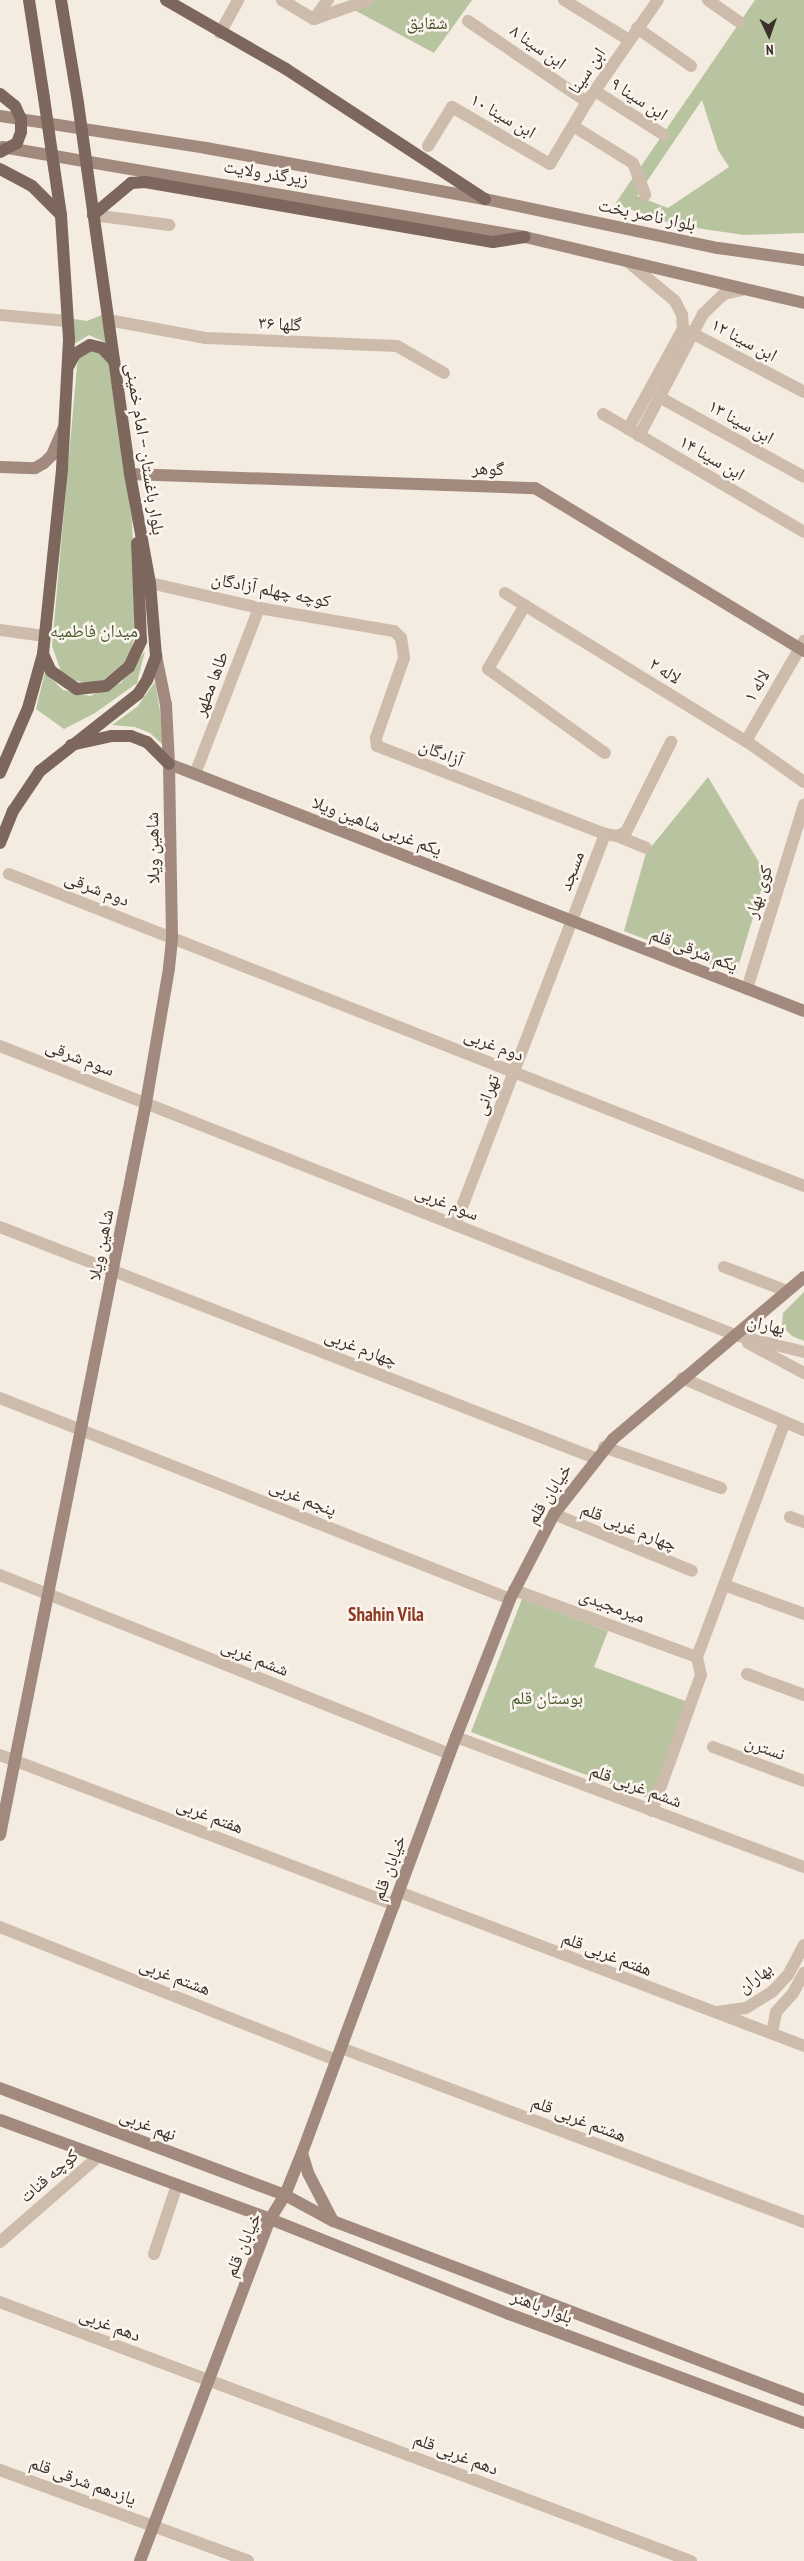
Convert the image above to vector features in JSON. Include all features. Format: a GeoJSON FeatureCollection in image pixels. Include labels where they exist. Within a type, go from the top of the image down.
{"type":"FeatureCollection","features":[{"type":"Feature","properties":{"kind":"main road"},"geometry":{"type":"LineString","coordinates":[[0,773],[28,708],[43,654],[66,422],[69,366],[61,214],[29,0]]}},
{"type":"Feature","properties":{"kind":"main road","name":"بلوار باغستان -- امام خمینی"},"geometry":{"type":"LineString","coordinates":[[61,0],[78,103],[130,474],[150,583],[156,656]]}},
{"type":"Feature","properties":{"kind":"main road"},"geometry":{"type":"LineString","coordinates":[[166,0],[182,4],[220,33],[286,69],[485,199]]}},
{"type":"Feature","properties":{"kind":"main road"},"geometry":{"type":"LineString","coordinates":[[0,94],[8,97],[15,106],[21,118],[21,132],[17,143],[0,152]]}},
{"type":"Feature","properties":{"kind":"main road"},"geometry":{"type":"LineString","coordinates":[[0,169],[32,186],[61,214]]}},
{"type":"Feature","properties":{"kind":"main road"},"geometry":{"type":"LineString","coordinates":[[94,215],[131,183],[146,182],[493,242],[525,237]]}},
{"type":"Feature","properties":{"kind":"main road"},"geometry":{"type":"LineString","coordinates":[[69,366],[76,354],[90,344],[102,348],[114,362]]}},
{"type":"Feature","properties":{"kind":"main road"},"geometry":{"type":"LineString","coordinates":[[43,654],[51,671],[77,689],[106,686],[129,667],[141,641],[136,564],[138,519]]}},
{"type":"Feature","properties":{"kind":"main road"},"geometry":{"type":"LineString","coordinates":[[0,843],[13,810],[40,770],[68,745],[124,708],[138,694],[156,656]]}},
{"type":"Feature","properties":{"kind":"main road"},"geometry":{"type":"LineString","coordinates":[[68,745],[112,736],[131,736],[147,742],[169,764]]}},
{"type":"Feature","properties":{"kind":"street"},"geometry":{"type":"LineString","coordinates":[[220,33],[238,0]]}},
{"type":"Feature","properties":{"kind":"street"},"geometry":{"type":"LineString","coordinates":[[282,0],[314,18],[368,0]]}},
{"type":"Feature","properties":{"kind":"street"},"geometry":{"type":"LineString","coordinates":[[314,18],[328,0]]}},
{"type":"Feature","properties":{"kind":"street"},"geometry":{"type":"LineString","coordinates":[[564,0],[629,40]]}},
{"type":"Feature","properties":{"kind":"street","name":"ابن سینا"},"geometry":{"type":"LineString","coordinates":[[550,164],[587,102],[658,0]]}},
{"type":"Feature","properties":{"kind":"street"},"geometry":{"type":"LineString","coordinates":[[708,0],[739,22]]}},
{"type":"Feature","properties":{"kind":"street","name":"ابن سینا ۸"},"geometry":{"type":"LineString","coordinates":[[468,21],[587,102]]}},
{"type":"Feature","properties":{"kind":"street"},"geometry":{"type":"LineString","coordinates":[[637,28],[692,66]]}},
{"type":"Feature","properties":{"kind":"street","name":"ابن سینا ۹"},"geometry":{"type":"LineString","coordinates":[[595,91],[664,135]]}},
{"type":"Feature","properties":{"kind":"street","name":"ابن سینا ۱۰"},"geometry":{"type":"LineString","coordinates":[[428,146],[452,106],[550,164]]}},
{"type":"Feature","properties":{"kind":"street","name":"زیرگذر ولایت"},"geometry":{"type":"LineString","coordinates":[[0,116],[206,148],[485,199]]}},
{"type":"Feature","properties":{"kind":"street"},"geometry":{"type":"LineString","coordinates":[[573,126],[632,163],[645,195]]}},
{"type":"Feature","properties":{"kind":"street","name":"زیرگذر ولایت"},"geometry":{"type":"LineString","coordinates":[[0,147],[525,237]]}},
{"type":"Feature","properties":{"kind":"street","name":"بلوار ناصر بخت"},"geometry":{"type":"LineString","coordinates":[[485,199],[718,248],[804,260]]}},
{"type":"Feature","properties":{"kind":"street"},"geometry":{"type":"LineString","coordinates":[[94,215],[169,225]]}},
{"type":"Feature","properties":{"kind":"street"},"geometry":{"type":"LineString","coordinates":[[525,237],[742,290],[804,303]]}},
{"type":"Feature","properties":{"kind":"street"},"geometry":{"type":"LineString","coordinates":[[627,261],[675,301],[689,331],[661,398],[634,432]]}},
{"type":"Feature","properties":{"kind":"street"},"geometry":{"type":"LineString","coordinates":[[634,432],[689,331],[714,301],[742,290]]}},
{"type":"Feature","properties":{"kind":"street"},"geometry":{"type":"LineString","coordinates":[[0,315],[68,321]]}},
{"type":"Feature","properties":{"kind":"street","name":"۳۶ گلها"},"geometry":{"type":"LineString","coordinates":[[108,320],[206,338],[397,346],[444,373]]}},
{"type":"Feature","properties":{"kind":"street","name":"ابن سینا ۱۲"},"geometry":{"type":"LineString","coordinates":[[689,331],[804,392]]}},
{"type":"Feature","properties":{"kind":"street","name":"ابن سینا ۱۳"},"geometry":{"type":"LineString","coordinates":[[661,398],[804,476]]}},
{"type":"Feature","properties":{"kind":"street","name":"ابن سینا ۱۴"},"geometry":{"type":"LineString","coordinates":[[603,414],[804,532]]}},
{"type":"Feature","properties":{"kind":"street"},"geometry":{"type":"LineString","coordinates":[[0,467],[35,468],[44,463],[52,455],[66,422]]}},
{"type":"Feature","properties":{"kind":"street","name":"گوهر"},"geometry":{"type":"LineString","coordinates":[[130,474],[535,488],[802,647]]}},
{"type":"Feature","properties":{"kind":"street","name":"کوچه چهلم آزادگان"},"geometry":{"type":"LineString","coordinates":[[150,583],[259,608],[386,629]]}},
{"type":"Feature","properties":{"kind":"street","name":"لاله ۲"},"geometry":{"type":"LineString","coordinates":[[505,593],[746,741],[804,782]]}},
{"type":"Feature","properties":{"kind":"street"},"geometry":{"type":"LineString","coordinates":[[524,605],[488,669],[605,753]]}},
{"type":"Feature","properties":{"kind":"street","name":"طاها مطهر"},"geometry":{"type":"LineString","coordinates":[[195,774],[259,608]]}},
{"type":"Feature","properties":{"kind":"street","name":"آزادگان"},"geometry":{"type":"LineString","coordinates":[[386,629],[401,638],[404,658],[376,738],[377,746],[616,834],[646,848]]}},
{"type":"Feature","properties":{"kind":"street"},"geometry":{"type":"LineString","coordinates":[[0,630],[45,636]]}},
{"type":"Feature","properties":{"kind":"street","name":"لاله ۱"},"geometry":{"type":"LineString","coordinates":[[746,741],[802,647]]}},
{"type":"Feature","properties":{"kind":"street","name":"شاهین ویلا"},"geometry":{"type":"LineString","coordinates":[[0,1835],[47,1594],[114,1271],[146,1103],[172,937],[166,705],[156,656]]}},
{"type":"Feature","properties":{"kind":"street"},"geometry":{"type":"LineString","coordinates":[[616,834],[671,742]]}},
{"type":"Feature","properties":{"kind":"street","name":"یکم غربی شاهین ویلا"},"geometry":{"type":"LineString","coordinates":[[169,764],[572,921]]}},
{"type":"Feature","properties":{"kind":"street","name":"کوی بهار"},"geometry":{"type":"LineString","coordinates":[[747,989],[799,840],[804,805]]}},
{"type":"Feature","properties":{"kind":"street","name":"مسجد"},"geometry":{"type":"LineString","coordinates":[[572,921],[616,834]]}},
{"type":"Feature","properties":{"kind":"street","name":"دوم شرقی"},"geometry":{"type":"LineString","coordinates":[[9,874],[172,937]]}},
{"type":"Feature","properties":{"kind":"street","name":"یکم شرقی قلم"},"geometry":{"type":"LineString","coordinates":[[572,921],[804,1011]]}},
{"type":"Feature","properties":{"kind":"street","name":"تهرانی"},"geometry":{"type":"LineString","coordinates":[[455,1225],[572,921]]}},
{"type":"Feature","properties":{"kind":"street","name":"دوم غربی"},"geometry":{"type":"LineString","coordinates":[[172,937],[804,1186]]}},
{"type":"Feature","properties":{"kind":"street","name":"سوم شرقی"},"geometry":{"type":"LineString","coordinates":[[0,1046],[146,1103]]}},
{"type":"Feature","properties":{"kind":"street","name":"سوم غربی"},"geometry":{"type":"LineString","coordinates":[[146,1103],[735,1335]]}},
{"type":"Feature","properties":{"kind":"street","name":"چهارم غربی"},"geometry":{"type":"LineString","coordinates":[[0,1226],[595,1458]]}},
{"type":"Feature","properties":{"kind":"street"},"geometry":{"type":"LineString","coordinates":[[724,1267],[787,1291]]}},
{"type":"Feature","properties":{"kind":"street","name":"خیابان قلم"},"geometry":{"type":"LineString","coordinates":[[140,2561],[270,2219],[285,2195],[302,2153],[456,1737],[512,1594],[554,1514],[604,1447],[682,1378],[804,1276]]}},
{"type":"Feature","properties":{"kind":"street","name":"بهاران"},"geometry":{"type":"LineString","coordinates":[[735,1335],[804,1351]]}},
{"type":"Feature","properties":{"kind":"street","name":"بهاران"},"geometry":{"type":"LineString","coordinates":[[735,1335],[800,1371]]}},
{"type":"Feature","properties":{"kind":"street"},"geometry":{"type":"LineString","coordinates":[[800,1371],[791,1358],[795,1352],[804,1351]]}},
{"type":"Feature","properties":{"kind":"street"},"geometry":{"type":"LineString","coordinates":[[682,1378],[804,1430]]}},
{"type":"Feature","properties":{"kind":"street","name":"پنجم غربی"},"geometry":{"type":"LineString","coordinates":[[0,1398],[512,1594]]}},
{"type":"Feature","properties":{"kind":"street"},"geometry":{"type":"LineString","coordinates":[[652,1811],[701,1675],[698,1657],[785,1422]]}},
{"type":"Feature","properties":{"kind":"street"},"geometry":{"type":"LineString","coordinates":[[604,1447],[721,1488]]}},
{"type":"Feature","properties":{"kind":"street","name":"چهارم غربی قلم"},"geometry":{"type":"LineString","coordinates":[[554,1514],[692,1571]]}},
{"type":"Feature","properties":{"kind":"street"},"geometry":{"type":"LineString","coordinates":[[790,1516],[804,1522]]}},
{"type":"Feature","properties":{"kind":"street","name":"ششم غربی"},"geometry":{"type":"LineString","coordinates":[[0,1576],[450,1754]]}},
{"type":"Feature","properties":{"kind":"street"},"geometry":{"type":"LineString","coordinates":[[724,1585],[804,1614]]}},
{"type":"Feature","properties":{"kind":"street","name":"میرمجیدی"},"geometry":{"type":"LineString","coordinates":[[512,1594],[698,1657]]}},
{"type":"Feature","properties":{"kind":"street"},"geometry":{"type":"LineString","coordinates":[[747,1674],[804,1695]]}},
{"type":"Feature","properties":{"kind":"street","name":"ششم غربی قلم"},"geometry":{"type":"LineString","coordinates":[[456,1737],[804,1867]]}},
{"type":"Feature","properties":{"kind":"street","name":"نسترن"},"geometry":{"type":"LineString","coordinates":[[713,1747],[804,1781]]}},
{"type":"Feature","properties":{"kind":"street","name":"هفتم غربی"},"geometry":{"type":"LineString","coordinates":[[0,1755],[394,1905]]}},
{"type":"Feature","properties":{"kind":"street","name":"هفتم غربی قلم"},"geometry":{"type":"LineString","coordinates":[[398,1892],[804,2046]]}},
{"type":"Feature","properties":{"kind":"street","name":"هشتم غربی"},"geometry":{"type":"LineString","coordinates":[[0,1928],[339,2054]]}},
{"type":"Feature","properties":{"kind":"street","name":"بهاران"},"geometry":{"type":"LineString","coordinates":[[708,2011],[730,2012],[759,2002],[788,1975],[804,1945]]}},
{"type":"Feature","properties":{"kind":"street","name":"بهاران"},"geometry":{"type":"LineString","coordinates":[[772,2034],[776,2012],[793,1993],[804,1972]]}},
{"type":"Feature","properties":{"kind":"street","name":"هشتم غربی قلم"},"geometry":{"type":"LineString","coordinates":[[339,2054],[804,2222]]}},
{"type":"Feature","properties":{"kind":"street","name":"نهم غربی"},"geometry":{"type":"LineString","coordinates":[[0,2088],[285,2195]]}},
{"type":"Feature","properties":{"kind":"street"},"geometry":{"type":"LineString","coordinates":[[0,2120],[270,2219]]}},
{"type":"Feature","properties":{"kind":"street"},"geometry":{"type":"LineString","coordinates":[[302,2153],[308,2173],[333,2221]]}},
{"type":"Feature","properties":{"kind":"street","name":"کوچه قنات"},"geometry":{"type":"LineString","coordinates":[[0,2242],[98,2156]]}},
{"type":"Feature","properties":{"kind":"street"},"geometry":{"type":"LineString","coordinates":[[154,2254],[177,2185]]}},
{"type":"Feature","properties":{"kind":"street","name":"بلوار باهنر"},"geometry":{"type":"LineString","coordinates":[[285,2195],[333,2221],[804,2400]]}},
{"type":"Feature","properties":{"kind":"street","name":"بلوار باهنر"},"geometry":{"type":"LineString","coordinates":[[270,2219],[509,2314],[804,2424]]}},
{"type":"Feature","properties":{"kind":"street","name":"دهم غربی"},"geometry":{"type":"LineString","coordinates":[[0,2302],[209,2380]]}},
{"type":"Feature","properties":{"kind":"street","name":"دهم غربی قلم"},"geometry":{"type":"LineString","coordinates":[[209,2380],[691,2561]]}},
{"type":"Feature","properties":{"kind":"street","name":"یازدهم شرقی قلم"},"geometry":{"type":"LineString","coordinates":[[0,2470],[248,2561]]}},
{"type":"Feature","properties":{"kind":"green space","name":"شقایق"},"geometry":{"type":"Polygon","coordinates":[[[368,0],[472,0],[434,53],[349,7],[368,0]]]}},
{"type":"Feature","properties":{"kind":"green space"},"geometry":{"type":"Polygon","coordinates":[[[755,0],[804,0],[804,233],[744,235],[676,225],[615,204],[755,0]],[[702,100],[637,196],[668,208],[729,167],[718,150],[702,100]]]}},
{"type":"Feature","properties":{"kind":"green space"},"geometry":{"type":"Polygon","coordinates":[[[104,314],[107,343],[89,335],[74,344],[73,319],[87,321],[104,314]]]}},
{"type":"Feature","properties":{"kind":"green space","name":"میدان فاطمیه"},"geometry":{"type":"Polygon","coordinates":[[[95,349],[108,362],[132,520],[136,629],[129,659],[102,681],[88,683],[71,680],[61,671],[52,646],[77,366],[79,358],[95,349]]]}},
{"type":"Feature","properties":{"kind":"green space"},"geometry":{"type":"Polygon","coordinates":[[[145,651],[137,683],[95,713],[64,729],[36,709],[45,672],[63,690],[90,696],[121,683],[145,651]]]}},
{"type":"Feature","properties":{"kind":"green space"},"geometry":{"type":"Polygon","coordinates":[[[155,682],[163,745],[150,733],[135,727],[112,725],[137,707],[155,682]]]}},
{"type":"Feature","properties":{"kind":"green space"},"geometry":{"type":"Polygon","coordinates":[[[708,777],[766,874],[736,974],[624,931],[646,853],[708,777]]]}},
{"type":"Feature","properties":{"kind":"green space"},"geometry":{"type":"Polygon","coordinates":[[[804,1292],[804,1341],[792,1336],[782,1326],[783,1313],[804,1292]]]}},
{"type":"Feature","properties":{"kind":"green space","name":"بوستان قلم"},"geometry":{"type":"Polygon","coordinates":[[[522,1599],[608,1631],[594,1667],[688,1702],[651,1799],[471,1732],[522,1599]]]}},
{"type":"Feature","properties":{"kind":"district","name":"Shahin Vila"},"geometry":{"type":"Point","coordinates":[386,1615]}}]}
